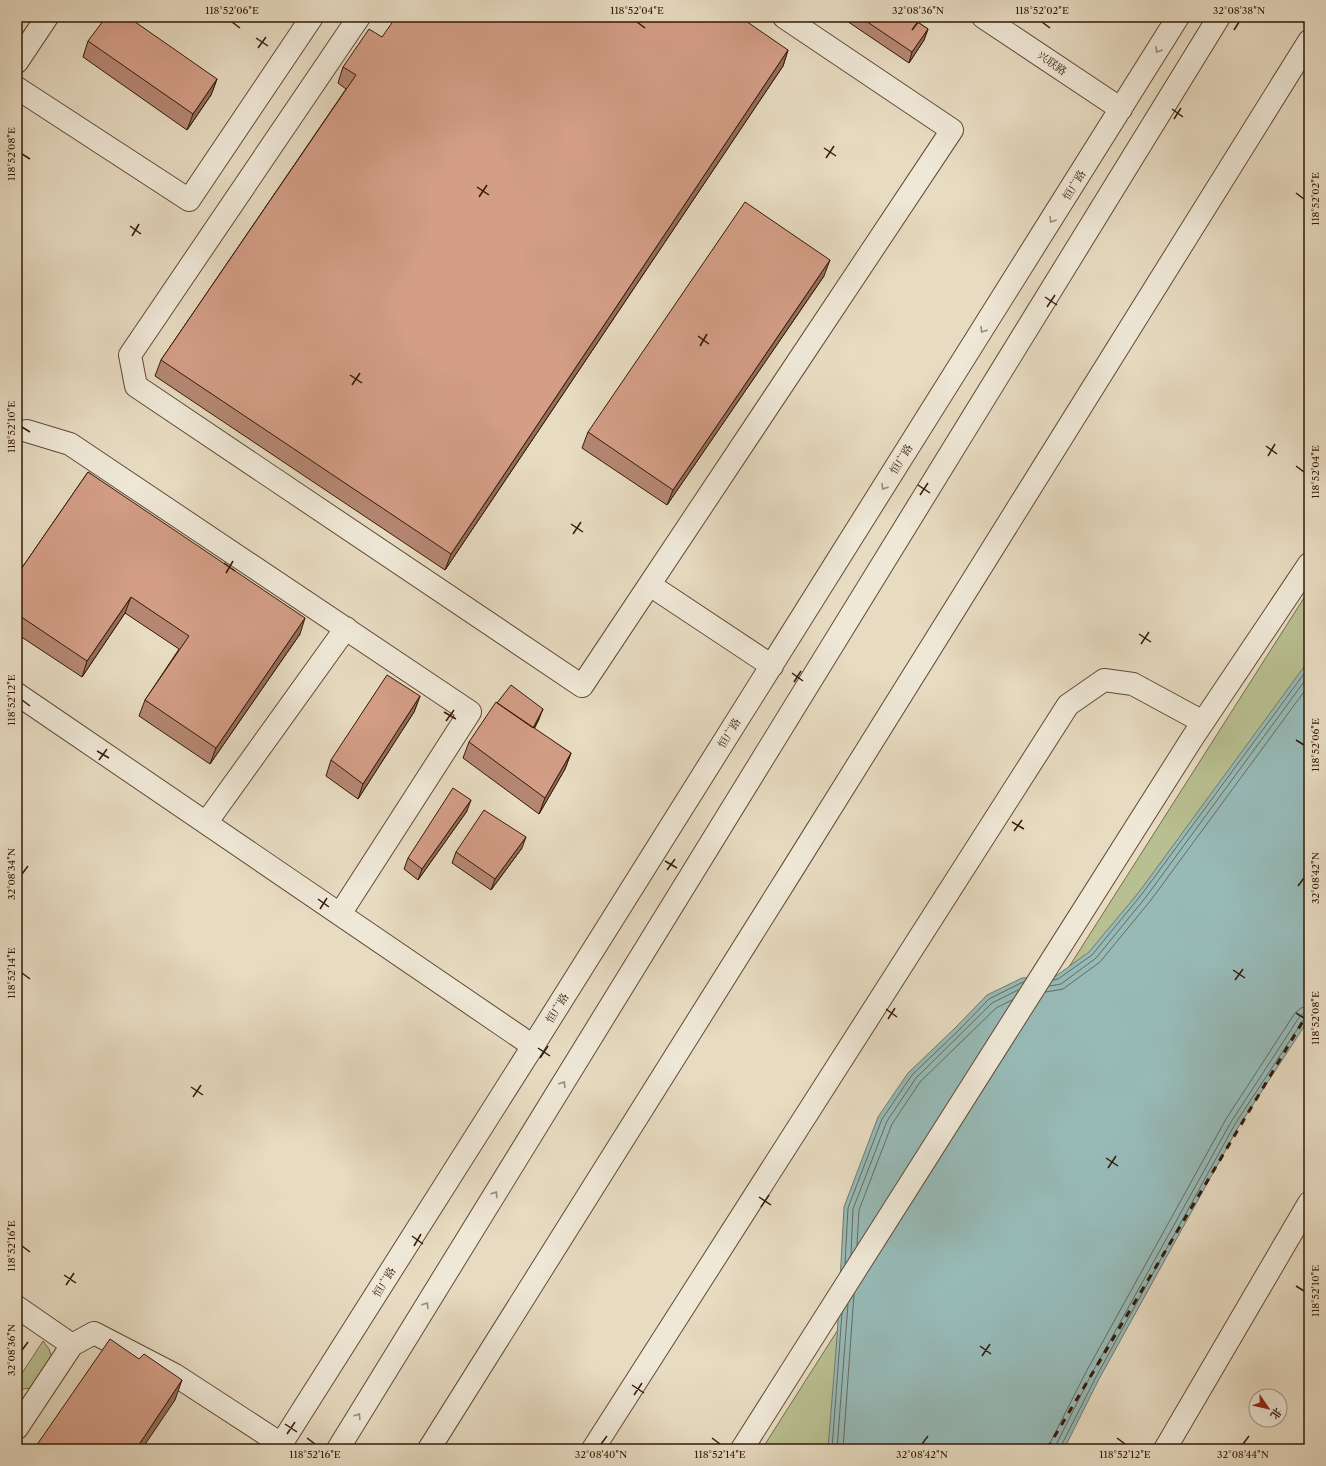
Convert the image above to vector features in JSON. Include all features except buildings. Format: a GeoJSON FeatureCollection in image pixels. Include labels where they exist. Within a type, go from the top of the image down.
{"type":"FeatureCollection","features":[{"type":"Feature","properties":{"kind":"street"},"geometry":{"type":"LineString","coordinates":[[17,62],[47,17]]}},
{"type":"Feature","properties":{"kind":"street"},"geometry":{"type":"LineString","coordinates":[[17,88],[189,200],[312,17]]}},
{"type":"Feature","properties":{"kind":"street"},"geometry":{"type":"LineString","coordinates":[[359,17],[130,355],[136,386],[582,686],[952,130],[784,17]]}},
{"type":"Feature","properties":{"kind":"street","name":"兴联路"},"geometry":{"type":"LineString","coordinates":[[983,17],[1121,109]]}},
{"type":"Feature","properties":{"kind":"street","name":"恒广路"},"geometry":{"type":"LineString","coordinates":[[280,1447],[772,666],[1178,17]]}},
{"type":"Feature","properties":{"kind":"street"},"geometry":{"type":"LineString","coordinates":[[338,1449],[1219,17]]}},
{"type":"Feature","properties":{"kind":"street"},"geometry":{"type":"LineString","coordinates":[[429,1449],[1309,41]]}},
{"type":"Feature","properties":{"kind":"street"},"geometry":{"type":"LineString","coordinates":[[20,434],[70,444],[470,712],[340,914]]}},
{"type":"Feature","properties":{"kind":"street"},"geometry":{"type":"LineString","coordinates":[[742,1449],[1204,722],[1309,564]]}},
{"type":"Feature","properties":{"kind":"street"},"geometry":{"type":"LineString","coordinates":[[650,585],[772,666]]}},
{"type":"Feature","properties":{"kind":"street"},"geometry":{"type":"LineString","coordinates":[[206,823],[346,628]]}},
{"type":"Feature","properties":{"kind":"street"},"geometry":{"type":"LineString","coordinates":[[593,1449],[1068,706],[1104,680],[1133,684],[1204,722]]}},
{"type":"Feature","properties":{"kind":"street"},"geometry":{"type":"LineString","coordinates":[[17,694],[533,1046]]}},
{"type":"Feature","properties":{"kind":"street"},"geometry":{"type":"LineString","coordinates":[[1165,1449],[1309,1203]]}},
{"type":"Feature","properties":{"kind":"street"},"geometry":{"type":"LineString","coordinates":[[17,1307],[72,1345]]}},
{"type":"Feature","properties":{"kind":"street"},"geometry":{"type":"LineString","coordinates":[[17,1428],[72,1345],[94,1333],[175,1375],[280,1447]]}},
{"type":"Feature","properties":{"kind":"green space"},"geometry":{"type":"Polygon","coordinates":[[[1309,590],[1309,740],[863,1449],[762,1449],[1309,590]]]}},
{"type":"Feature","properties":{"kind":"green space"},"geometry":{"type":"Polygon","coordinates":[[[43,1341],[49,1349],[52,1359],[31,1388],[17,1388],[17,1381],[43,1341]]]}},
{"type":"Feature","properties":{"kind":"water"},"geometry":{"type":"Polygon","coordinates":[[[1309,660],[1309,1019],[1239,1126],[1099,1379],[1064,1449],[828,1449],[837,1337],[844,1207],[878,1117],[908,1073],[987,995],[1022,978],[1056,976],[1089,952],[1139,892],[1309,660]]]}},
{"type":"Feature","properties":{"kind":"railway"},"geometry":{"type":"LineString","coordinates":[[1047,1449],[1309,1011]]}}]}
